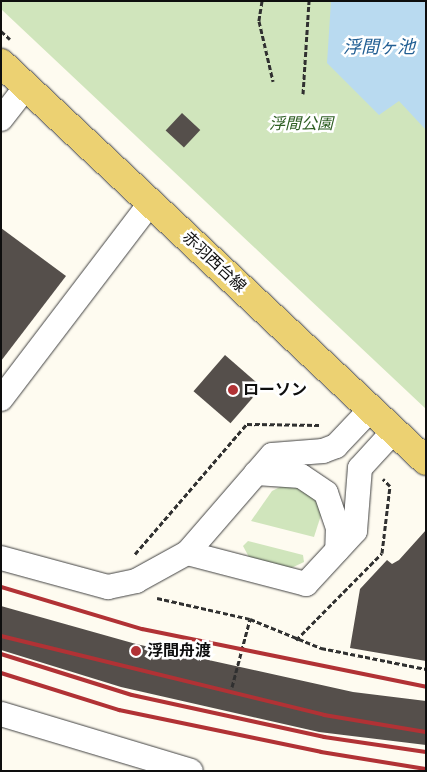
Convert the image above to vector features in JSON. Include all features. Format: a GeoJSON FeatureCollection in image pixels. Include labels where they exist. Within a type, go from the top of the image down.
{"type":"FeatureCollection","features":[{"type":"Feature","properties":{"kind":"main road","name":"赤羽西台線"},"geometry":{"type":"LineString","coordinates":[[1,63],[426,461]]}},
{"type":"Feature","properties":{"kind":"street"},"geometry":{"type":"LineString","coordinates":[[1,119],[26,87]]}},
{"type":"Feature","properties":{"kind":"street"},"geometry":{"type":"LineString","coordinates":[[1,399],[151,202]]}},
{"type":"Feature","properties":{"kind":"street"},"geometry":{"type":"LineString","coordinates":[[1,558],[108,588],[136,581],[187,554],[272,455],[310,454],[336,446],[370,410]]}},
{"type":"Feature","properties":{"kind":"street"},"geometry":{"type":"LineString","coordinates":[[187,554],[306,584],[355,530],[360,468],[393,432]]}},
{"type":"Feature","properties":{"kind":"street"},"geometry":{"type":"LineString","coordinates":[[256,473],[301,476],[326,493],[338,527],[337,550]]}},
{"type":"Feature","properties":{"kind":"street"},"geometry":{"type":"LineString","coordinates":[[1,714],[191,771]]}},
{"type":"Feature","properties":{"kind":"path"},"geometry":{"type":"LineString","coordinates":[[262,1],[259,21],[273,81]]}},
{"type":"Feature","properties":{"kind":"path"},"geometry":{"type":"LineString","coordinates":[[303,94],[309,1]]}},
{"type":"Feature","properties":{"kind":"path"},"geometry":{"type":"LineString","coordinates":[[132,556],[247,424],[326,425]]}},
{"type":"Feature","properties":{"kind":"path"},"geometry":{"type":"LineString","coordinates":[[154,597],[250,619],[296,640],[426,669]]}},
{"type":"Feature","properties":{"kind":"path"},"geometry":{"type":"LineString","coordinates":[[232,687],[250,619]]}},
{"type":"Feature","properties":{"kind":"green space","name":"浮間公園"},"geometry":{"type":"Polygon","coordinates":[[[1,1],[426,1],[426,409],[1,9],[1,1]]]}},
{"type":"Feature","properties":{"kind":"green space"},"geometry":{"type":"Polygon","coordinates":[[[282,486],[305,489],[313,495],[322,512],[314,537],[251,521],[272,491],[282,486]]]}},
{"type":"Feature","properties":{"kind":"green space"},"geometry":{"type":"Polygon","coordinates":[[[248,541],[303,555],[304,562],[287,570],[250,559],[243,546],[248,541]]]}},
{"type":"Feature","properties":{"kind":"water","name":"浮間ヶ池"},"geometry":{"type":"Polygon","coordinates":[[[331,1],[426,1],[426,130],[399,101],[379,115],[327,63],[331,1]]]}},
{"type":"Feature","properties":{"kind":"building"},"geometry":{"type":"Polygon","coordinates":[[[182,113],[200,130],[184,148],[166,131],[182,113]]]}},
{"type":"Feature","properties":{"kind":"building"},"geometry":{"type":"Polygon","coordinates":[[[1,228],[66,276],[1,361],[1,228]]]}},
{"type":"Feature","properties":{"kind":"building"},"geometry":{"type":"Polygon","coordinates":[[[225,355],[262,387],[230,423],[194,391],[225,355]]]}},
{"type":"Feature","properties":{"kind":"building"},"geometry":{"type":"Polygon","coordinates":[[[426,530],[426,661],[350,648],[360,589],[387,560],[392,564],[399,560],[426,530]]]}},
{"type":"Feature","properties":{"kind":"building"},"geometry":{"type":"Polygon","coordinates":[[[1,606],[136,644],[353,692],[426,701],[426,745],[319,732],[121,687],[1,650],[1,606]]]}},
{"type":"Feature","properties":{"kind":"railway"},"geometry":{"type":"LineString","coordinates":[[1,587],[142,629],[426,687]]}},
{"type":"Feature","properties":{"kind":"railway"},"geometry":{"type":"LineString","coordinates":[[1,636],[324,715],[426,732]]}},
{"type":"Feature","properties":{"kind":"railway"},"geometry":{"type":"LineString","coordinates":[[1,654],[132,695],[324,737],[426,752]]}},
{"type":"Feature","properties":{"kind":"railway"},"geometry":{"type":"LineString","coordinates":[[1,673],[119,710],[321,752],[426,769]]}},
{"type":"Feature","properties":{"kind":"place","name":"ローソン"},"geometry":{"type":"Point","coordinates":[233,390]}},
{"type":"Feature","properties":{"kind":"place","name":"浮間舟渡"},"geometry":{"type":"Point","coordinates":[136,651]}}]}
